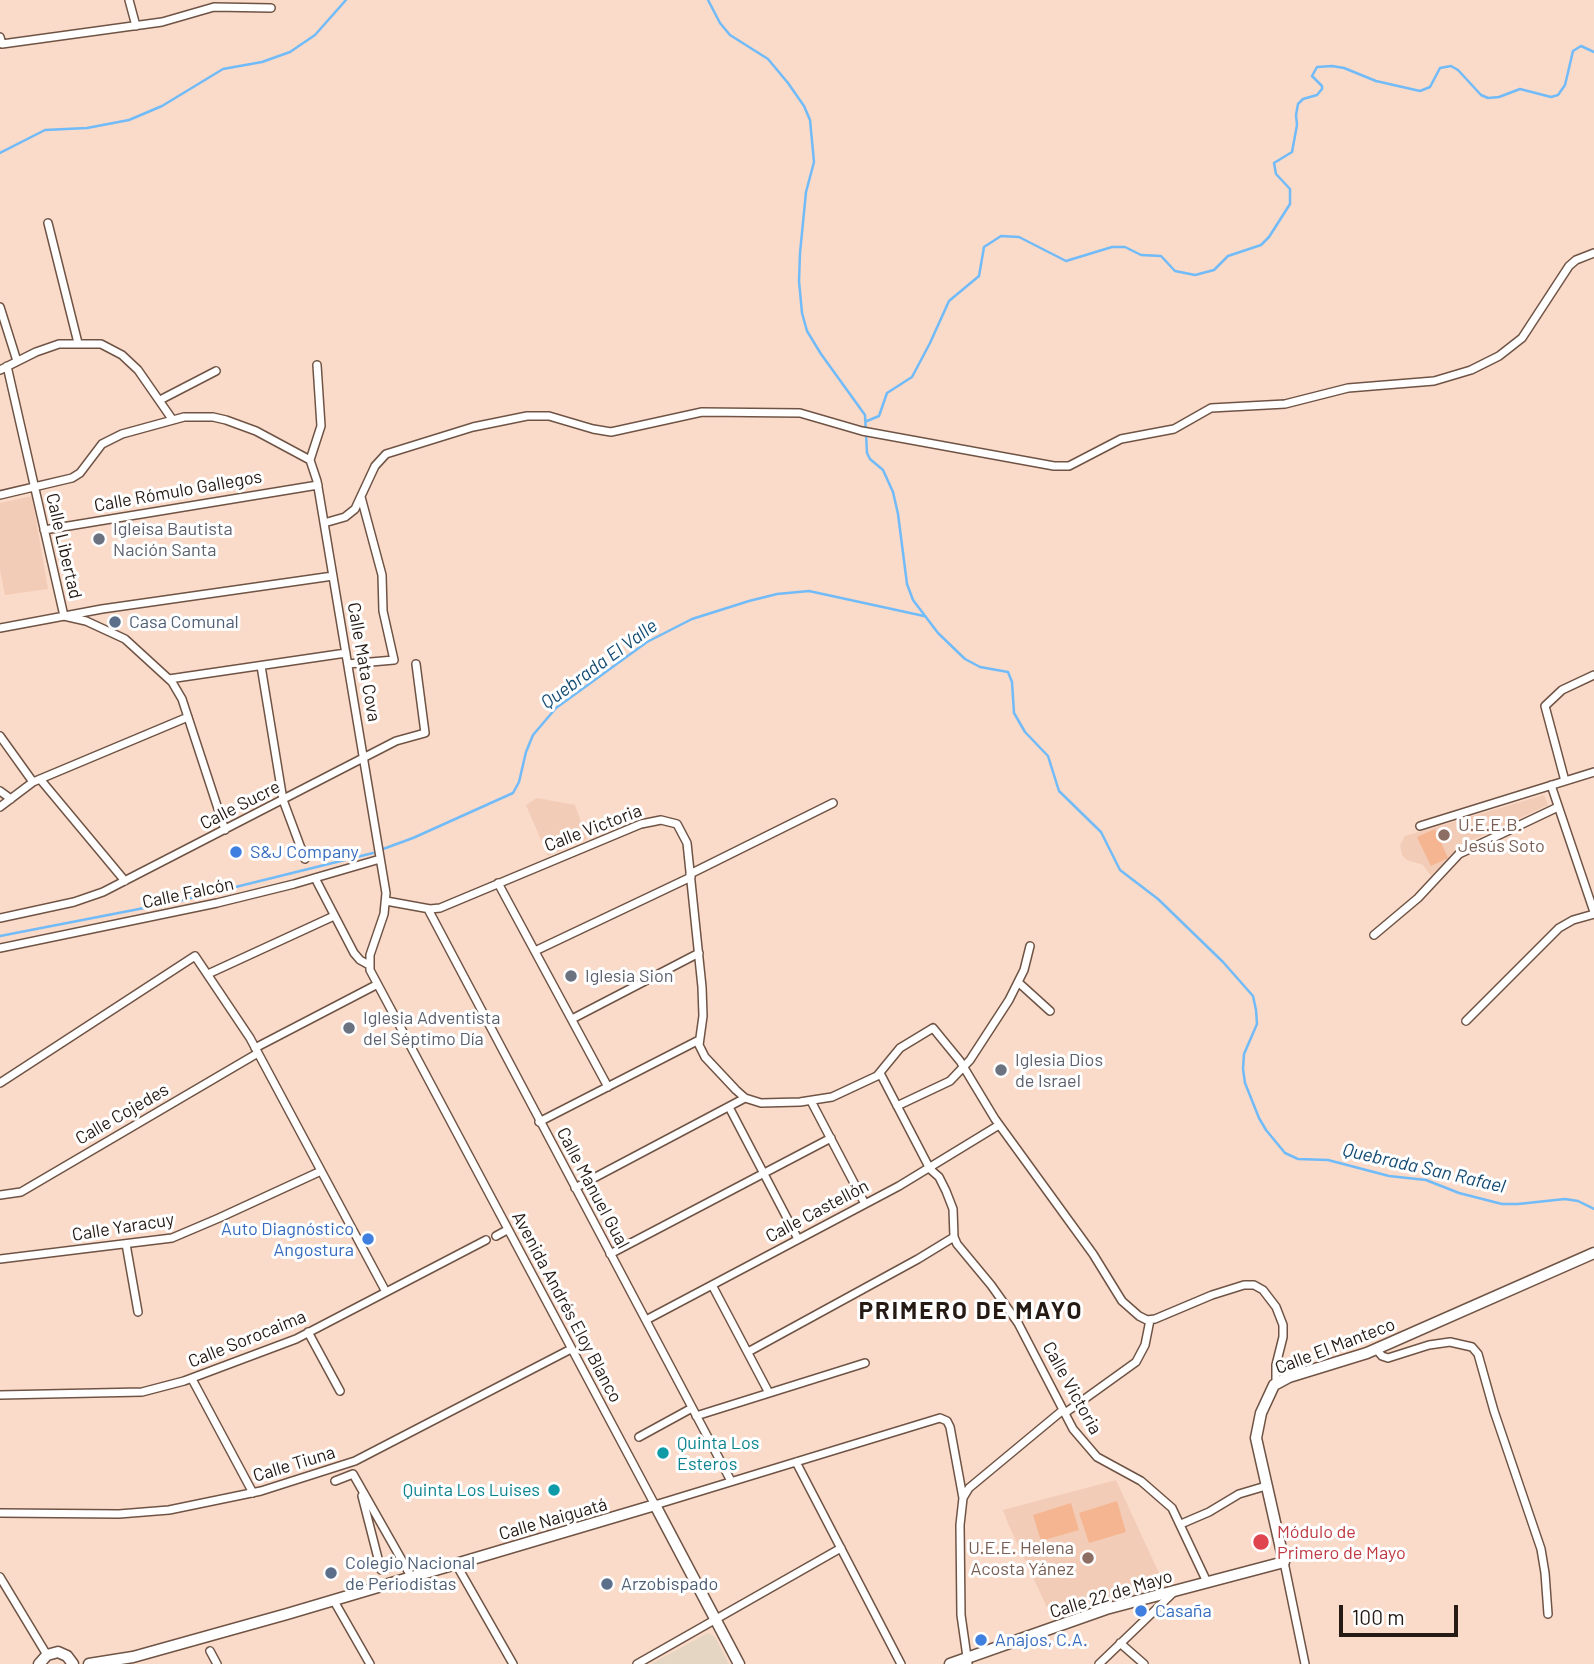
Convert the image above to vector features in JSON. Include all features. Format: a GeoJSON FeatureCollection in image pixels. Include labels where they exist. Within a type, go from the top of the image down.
{"type":"FeatureCollection","features":[{"type":"Feature","properties":{"kind":"street"},"geometry":{"type":"LineString","coordinates":[[130,0],[136,26]]}},
{"type":"Feature","properties":{"kind":"street"},"geometry":{"type":"LineString","coordinates":[[0,37],[2,44],[136,26],[170,20],[214,6],[271,8]]}},
{"type":"Feature","properties":{"kind":"street"},"geometry":{"type":"LineString","coordinates":[[48,223],[78,343]]}},
{"type":"Feature","properties":{"kind":"street"},"geometry":{"type":"LineString","coordinates":[[324,523],[348,514],[361,497],[379,461],[386,454],[473,427],[527,416],[549,416],[611,432],[702,412],[810,415],[862,431],[1062,467],[1075,464],[1121,439],[1174,429],[1211,408],[1284,404],[1348,388],[1445,379],[1484,364],[1522,338],[1569,266],[1594,253]]}},
{"type":"Feature","properties":{"kind":"street"},"geometry":{"type":"LineString","coordinates":[[0,307],[17,361]]}},
{"type":"Feature","properties":{"kind":"street"},"geometry":{"type":"LineString","coordinates":[[3,368],[49,347],[78,343],[101,344],[122,355],[138,370],[172,419]]}},
{"type":"Feature","properties":{"kind":"street"},"geometry":{"type":"LineString","coordinates":[[0,495],[76,476],[96,449],[111,439],[172,419],[202,416],[226,420],[256,431],[310,460],[321,432],[317,365]]}},
{"type":"Feature","properties":{"kind":"street","name":"Calle Libertad"},"geometry":{"type":"LineString","coordinates":[[3,368],[64,616],[86,621],[125,639],[169,679],[177,690],[188,717],[225,830]]}},
{"type":"Feature","properties":{"kind":"street"},"geometry":{"type":"LineString","coordinates":[[160,400],[216,372]]}},
{"type":"Feature","properties":{"kind":"street","name":"Calle Mata Cova"},"geometry":{"type":"LineString","coordinates":[[310,460],[318,485],[386,901],[384,914],[372,943],[369,965]]}},
{"type":"Feature","properties":{"kind":"street","name":"Calle Rómulo Gallegos"},"geometry":{"type":"LineString","coordinates":[[44,530],[318,485]]}},
{"type":"Feature","properties":{"kind":"street"},"geometry":{"type":"LineString","coordinates":[[348,664],[394,660],[383,611],[382,575],[361,497]]}},
{"type":"Feature","properties":{"kind":"street"},"geometry":{"type":"LineString","coordinates":[[0,628],[333,576]]}},
{"type":"Feature","properties":{"kind":"street"},"geometry":{"type":"LineString","coordinates":[[169,679],[346,653]]}},
{"type":"Feature","properties":{"kind":"street","name":"Calle Sucre"},"geometry":{"type":"LineString","coordinates":[[0,918],[74,902],[103,892],[396,741],[425,733],[416,664]]}},
{"type":"Feature","properties":{"kind":"street"},"geometry":{"type":"LineString","coordinates":[[261,666],[283,800],[304,859]]}},
{"type":"Feature","properties":{"kind":"street"},"geometry":{"type":"LineString","coordinates":[[1565,781],[1545,706],[1562,690],[1594,675]]}},
{"type":"Feature","properties":{"kind":"street"},"geometry":{"type":"LineString","coordinates":[[0,807],[37,780],[188,717]]}},
{"type":"Feature","properties":{"kind":"street"},"geometry":{"type":"LineString","coordinates":[[0,736],[125,881]]}},
{"type":"Feature","properties":{"kind":"street"},"geometry":{"type":"LineString","coordinates":[[1420,826],[1594,772]]}},
{"type":"Feature","properties":{"kind":"street"},"geometry":{"type":"LineString","coordinates":[[1466,1021],[1559,928],[1594,913],[1551,785]]}},
{"type":"Feature","properties":{"kind":"street"},"geometry":{"type":"LineString","coordinates":[[0,791],[11,799]]}},
{"type":"Feature","properties":{"kind":"street"},"geometry":{"type":"LineString","coordinates":[[535,951],[833,803]]}},
{"type":"Feature","properties":{"kind":"street"},"geometry":{"type":"LineString","coordinates":[[1374,935],[1418,898],[1459,854],[1558,807]]}},
{"type":"Feature","properties":{"kind":"street","name":"Calle Victoria"},"geometry":{"type":"LineString","coordinates":[[386,901],[428,909],[440,908],[628,829],[661,820],[674,822],[681,828],[687,843],[703,1016],[699,1040]]}},
{"type":"Feature","properties":{"kind":"street","name":"Calle Falcón"},"geometry":{"type":"LineString","coordinates":[[0,948],[217,903],[380,859]]}},
{"type":"Feature","properties":{"kind":"street"},"geometry":{"type":"LineString","coordinates":[[315,878],[354,953],[369,965]]}},
{"type":"Feature","properties":{"kind":"street"},"geometry":{"type":"LineString","coordinates":[[498,883],[608,1087]]}},
{"type":"Feature","properties":{"kind":"street","name":"Calle Manuel Gual"},"geometry":{"type":"LineString","coordinates":[[428,909],[731,1481]]}},
{"type":"Feature","properties":{"kind":"street"},"geometry":{"type":"LineString","coordinates":[[208,974],[334,916]]}},
{"type":"Feature","properties":{"kind":"street"},"geometry":{"type":"LineString","coordinates":[[897,1106],[950,1081],[964,1067],[990,1032],[1018,982],[1030,946]]}},
{"type":"Feature","properties":{"kind":"street"},"geometry":{"type":"LineString","coordinates":[[572,1019],[699,953]]}},
{"type":"Feature","properties":{"kind":"street"},"geometry":{"type":"LineString","coordinates":[[0,1083],[195,956],[256,1050],[386,1292]]}},
{"type":"Feature","properties":{"kind":"street","name":"Avenida Andrés Eloy Blanco"},"geometry":{"type":"LineString","coordinates":[[369,965],[376,985],[739,1664]]}},
{"type":"Feature","properties":{"kind":"street"},"geometry":{"type":"LineString","coordinates":[[1018,982],[1050,1010]]}},
{"type":"Feature","properties":{"kind":"street","name":"Calle Cojedes"},"geometry":{"type":"LineString","coordinates":[[0,1195],[20,1192],[256,1050],[376,985]]}},
{"type":"Feature","properties":{"kind":"street"},"geometry":{"type":"LineString","coordinates":[[539,1122],[699,1040],[705,1058],[745,1098],[761,1103],[811,1101],[838,1095],[880,1073],[900,1048],[933,1028],[964,1067],[999,1125],[1093,1254],[1122,1301],[1139,1316],[1150,1320],[1239,1287],[1249,1285],[1260,1288],[1276,1307],[1282,1321],[1283,1337],[1276,1365],[1276,1384]]}},
{"type":"Feature","properties":{"kind":"street","name":"Calle Victoria"},"geometry":{"type":"LineString","coordinates":[[880,1073],[930,1169],[939,1177],[950,1201],[954,1217],[954,1237],[965,1256],[1018,1323],[1079,1437],[1110,1466],[1149,1487],[1172,1508],[1207,1582]]}},
{"type":"Feature","properties":{"kind":"street"},"geometry":{"type":"LineString","coordinates":[[575,1188],[745,1098]]}},
{"type":"Feature","properties":{"kind":"street"},"geometry":{"type":"LineString","coordinates":[[811,1101],[865,1204]]}},
{"type":"Feature","properties":{"kind":"street"},"geometry":{"type":"LineString","coordinates":[[729,1107],[798,1239]]}},
{"type":"Feature","properties":{"kind":"street","name":"Calle Castellón"},"geometry":{"type":"LineString","coordinates":[[646,1320],[930,1169],[999,1125]]}},
{"type":"Feature","properties":{"kind":"street"},"geometry":{"type":"LineString","coordinates":[[610,1254],[831,1138]]}},
{"type":"Feature","properties":{"kind":"street","name":"Calle Yaracuy"},"geometry":{"type":"LineString","coordinates":[[0,1259],[180,1235],[321,1171]]}},
{"type":"Feature","properties":{"kind":"street"},"geometry":{"type":"LineString","coordinates":[[496,1236],[507,1230]]}},
{"type":"Feature","properties":{"kind":"street"},"geometry":{"type":"LineString","coordinates":[[748,1352],[954,1237]]}},
{"type":"Feature","properties":{"kind":"street","name":"Calle Sorocaima"},"geometry":{"type":"LineString","coordinates":[[0,1395],[142,1392],[192,1379],[281,1346],[486,1240]]}},
{"type":"Feature","properties":{"kind":"street"},"geometry":{"type":"LineString","coordinates":[[126,1244],[138,1312]]}},
{"type":"Feature","properties":{"kind":"street","name":"Calle El Manteco"},"geometry":{"type":"LineString","coordinates":[[1305,1664],[1258,1450],[1256,1432],[1268,1395],[1283,1379],[1334,1365],[1376,1349],[1594,1253]]}},
{"type":"Feature","properties":{"kind":"street"},"geometry":{"type":"LineString","coordinates":[[712,1285],[769,1393]]}},
{"type":"Feature","properties":{"kind":"street"},"geometry":{"type":"LineString","coordinates":[[968,1662],[961,1615],[960,1525],[963,1499],[969,1488],[1064,1411],[1136,1362],[1145,1345],[1150,1320]]}},
{"type":"Feature","properties":{"kind":"street"},"geometry":{"type":"LineString","coordinates":[[308,1332],[340,1391]]}},
{"type":"Feature","properties":{"kind":"street"},"geometry":{"type":"LineString","coordinates":[[1376,1349],[1388,1358],[1429,1345],[1450,1342],[1472,1347],[1478,1354],[1494,1411],[1541,1549],[1548,1614]]}},
{"type":"Feature","properties":{"kind":"street","name":"Calle Tiuna"},"geometry":{"type":"LineString","coordinates":[[0,1513],[147,1512],[194,1506],[253,1493],[355,1461],[571,1349]]}},
{"type":"Feature","properties":{"kind":"street"},"geometry":{"type":"LineString","coordinates":[[639,1437],[694,1412],[769,1393],[865,1363]]}},
{"type":"Feature","properties":{"kind":"street"},"geometry":{"type":"LineString","coordinates":[[192,1379],[253,1493]]}},
{"type":"Feature","properties":{"kind":"street","name":"Calle Naiguatá"},"geometry":{"type":"LineString","coordinates":[[89,1664],[133,1657],[334,1601],[940,1419],[947,1421],[950,1427],[963,1499]]}},
{"type":"Feature","properties":{"kind":"street"},"geometry":{"type":"LineString","coordinates":[[796,1462],[901,1664]]}},
{"type":"Feature","properties":{"kind":"street"},"geometry":{"type":"LineString","coordinates":[[335,1481],[353,1474],[412,1578]]}},
{"type":"Feature","properties":{"kind":"street"},"geometry":{"type":"LineString","coordinates":[[359,1485],[381,1570],[403,1562]]}},
{"type":"Feature","properties":{"kind":"street"},"geometry":{"type":"LineString","coordinates":[[1181,1524],[1240,1494],[1266,1486]]}},
{"type":"Feature","properties":{"kind":"street"},"geometry":{"type":"LineString","coordinates":[[636,1664],[841,1548]]}},
{"type":"Feature","properties":{"kind":"street","name":"Calle 22 de Mayo"},"geometry":{"type":"LineString","coordinates":[[950,1664],[968,1662],[1106,1609],[1284,1562]]}},
{"type":"Feature","properties":{"kind":"street"},"geometry":{"type":"LineString","coordinates":[[456,1564],[513,1664]]}},
{"type":"Feature","properties":{"kind":"street"},"geometry":{"type":"LineString","coordinates":[[0,1577],[40,1661],[63,1654],[74,1664]]}},
{"type":"Feature","properties":{"kind":"street"},"geometry":{"type":"LineString","coordinates":[[1100,1664],[1176,1591]]}},
{"type":"Feature","properties":{"kind":"street"},"geometry":{"type":"LineString","coordinates":[[334,1601],[370,1664]]}},
{"type":"Feature","properties":{"kind":"street"},"geometry":{"type":"LineString","coordinates":[[1120,1643],[1144,1664]]}},
{"type":"Feature","properties":{"kind":"street"},"geometry":{"type":"LineString","coordinates":[[209,1651],[217,1664]]}},
{"type":"Feature","properties":{"kind":"shaded area"},"geometry":{"type":"Polygon","coordinates":[[[32,496],[48,589],[5,595],[0,570],[0,503],[32,496]]]}},
{"type":"Feature","properties":{"kind":"shaded area","name":"U.E.E.B. Jesús Soto"},"geometry":{"type":"Polygon","coordinates":[[[1544,795],[1548,805],[1474,839],[1431,876],[1423,865],[1407,860],[1402,855],[1400,845],[1405,836],[1544,795]]]}},
{"type":"Feature","properties":{"kind":"shaded area"},"geometry":{"type":"Polygon","coordinates":[[[537,798],[575,805],[587,839],[548,856],[526,805],[537,798]]]}},
{"type":"Feature","properties":{"kind":"shaded area"},"geometry":{"type":"Polygon","coordinates":[[[1435,829],[1448,858],[1431,866],[1417,837],[1435,829]]]}},
{"type":"Feature","properties":{"kind":"shaded area","name":"U.E.E. Helena Acosta Yánez"},"geometry":{"type":"Polygon","coordinates":[[[1116,1480],[1165,1586],[1052,1618],[1003,1510],[1116,1480]]]}},
{"type":"Feature","properties":{"kind":"shaded area"},"geometry":{"type":"Polygon","coordinates":[[[1117,1501],[1126,1532],[1089,1543],[1079,1513],[1117,1501]]]}},
{"type":"Feature","properties":{"kind":"shaded area"},"geometry":{"type":"Polygon","coordinates":[[[1071,1503],[1079,1530],[1041,1541],[1033,1515],[1071,1503]]]}},
{"type":"Feature","properties":{"kind":"shaded area"},"geometry":{"type":"Polygon","coordinates":[[[708,1633],[715,1637],[729,1664],[651,1664],[708,1633]]]}},
{"type":"Feature","properties":{"kind":"waterway"},"geometry":{"type":"LineString","coordinates":[[0,153],[45,130],[87,128],[129,120],[162,106],[223,69],[262,62],[290,52],[315,35],[346,0]]}},
{"type":"Feature","properties":{"kind":"waterway","name":"Quebrada San Rafael"},"geometry":{"type":"LineString","coordinates":[[708,0],[730,35],[768,59],[804,106],[810,120],[814,162],[806,192],[800,253],[802,313],[807,331],[821,354],[865,415],[867,453],[883,470],[893,492],[907,584],[913,600],[938,633],[965,659],[980,667],[1008,672],[1012,682],[1014,713],[1025,732],[1048,756],[1059,791],[1101,832],[1120,870],[1158,899],[1223,962],[1253,996],[1257,1024],[1244,1054],[1243,1069],[1245,1083],[1266,1130],[1285,1153],[1298,1159],[1328,1160],[1389,1176],[1426,1180],[1459,1193],[1502,1204],[1565,1199],[1578,1201],[1594,1209]]}},
{"type":"Feature","properties":{"kind":"waterway"},"geometry":{"type":"LineString","coordinates":[[867,421],[879,416],[887,393],[912,377],[949,301],[979,276],[984,247],[1001,236],[1019,237],[1066,261],[1112,247],[1125,247],[1141,255],[1161,256],[1175,271],[1195,275],[1214,270],[1228,256],[1261,245],[1290,204],[1290,189],[1276,174],[1274,163],[1292,152],[1298,104],[1303,99],[1317,95],[1322,89],[1312,76],[1317,67],[1344,68],[1376,81],[1420,91],[1430,87],[1440,68],[1451,66],[1481,95],[1488,98],[1520,89],[1551,97],[1558,95],[1565,85],[1573,51],[1581,46],[1594,52]]}},
{"type":"Feature","properties":{"kind":"waterway","name":"Quebrada El Valle"},"geometry":{"type":"LineString","coordinates":[[383,849],[513,793],[533,735],[556,708],[647,642],[692,619],[777,594],[809,591],[924,616]]}},
{"type":"Feature","properties":{"kind":"waterway","name":"Quebrada El Valle"},"geometry":{"type":"LineString","coordinates":[[0,936],[175,902],[373,853]]}},
{"type":"Feature","properties":{"kind":"place","name":"Igleisa Bautista Nación Santa"},"geometry":{"type":"Point","coordinates":[99,539]}},
{"type":"Feature","properties":{"kind":"place","name":"Casa Comunal"},"geometry":{"type":"Point","coordinates":[115,622]}},
{"type":"Feature","properties":{"kind":"place","name":"U.E.E.B. Jesús Soto"},"geometry":{"type":"Point","coordinates":[1444,835]}},
{"type":"Feature","properties":{"kind":"place","name":"S&J Company"},"geometry":{"type":"Point","coordinates":[236,852]}},
{"type":"Feature","properties":{"kind":"place","name":"Iglesia Sion"},"geometry":{"type":"Point","coordinates":[571,976]}},
{"type":"Feature","properties":{"kind":"place","name":"Iglesia Adventista del Séptimo Día"},"geometry":{"type":"Point","coordinates":[349,1028]}},
{"type":"Feature","properties":{"kind":"place","name":"Iglesia Dios de Israel"},"geometry":{"type":"Point","coordinates":[1001,1070]}},
{"type":"Feature","properties":{"kind":"place","name":"Auto Diagnóstico Angostura"},"geometry":{"type":"Point","coordinates":[368,1239]}},
{"type":"Feature","properties":{"kind":"place","name":"Quinta Los Esteros"},"geometry":{"type":"Point","coordinates":[663,1453]}},
{"type":"Feature","properties":{"kind":"place","name":"Quinta Los Luises"},"geometry":{"type":"Point","coordinates":[554,1490]}},
{"type":"Feature","properties":{"kind":"place","name":"Módulo de Primero de Mayo"},"geometry":{"type":"Point","coordinates":[1261,1542]}},
{"type":"Feature","properties":{"kind":"place","name":"U.E.E. Helena Acosta Yánez"},"geometry":{"type":"Point","coordinates":[1088,1558]}},
{"type":"Feature","properties":{"kind":"place","name":"Colegio Nacional de Periodistas"},"geometry":{"type":"Point","coordinates":[331,1573]}},
{"type":"Feature","properties":{"kind":"place","name":"Arzobispado"},"geometry":{"type":"Point","coordinates":[607,1584]}},
{"type":"Feature","properties":{"kind":"place","name":"Casaña"},"geometry":{"type":"Point","coordinates":[1141,1611]}},
{"type":"Feature","properties":{"kind":"place","name":"Anajos, C.A."},"geometry":{"type":"Point","coordinates":[981,1640]}},
{"type":"Feature","properties":{"kind":"district","name":"PRIMERO DE MAYO"},"geometry":{"type":"Point","coordinates":[971,1311]}}]}
